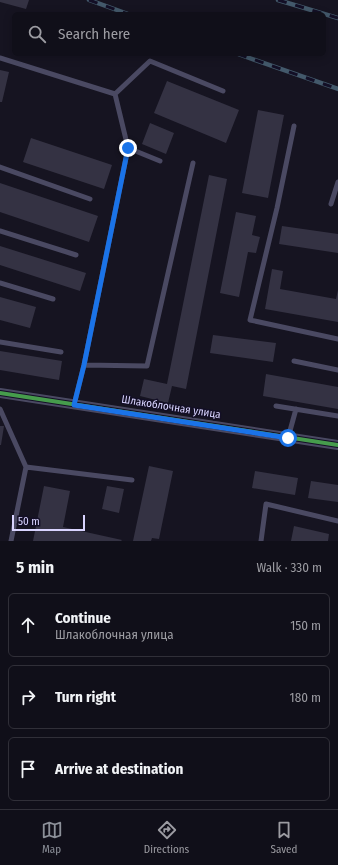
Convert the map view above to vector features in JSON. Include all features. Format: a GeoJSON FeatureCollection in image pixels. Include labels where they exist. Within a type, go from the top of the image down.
{"type":"FeatureCollection","features":[{"type":"Feature","properties":{"kind":"street","name":"Шлакоблочная улица"},"geometry":{"type":"LineString","coordinates":[[0,393],[338,445]]}},
{"type":"Feature","properties":{"kind":"lane"},"geometry":{"type":"LineString","coordinates":[[0,58],[115,94]]}},
{"type":"Feature","properties":{"kind":"lane"},"geometry":{"type":"LineString","coordinates":[[115,94],[150,61],[223,91]]}},
{"type":"Feature","properties":{"kind":"lane"},"geometry":{"type":"LineString","coordinates":[[74,405],[84,365],[128,148],[115,94]]}},
{"type":"Feature","properties":{"kind":"lane"},"geometry":{"type":"LineString","coordinates":[[294,126],[250,320],[338,339]]}},
{"type":"Feature","properties":{"kind":"lane"},"geometry":{"type":"LineString","coordinates":[[128,148],[160,161]]}},
{"type":"Feature","properties":{"kind":"lane"},"geometry":{"type":"LineString","coordinates":[[84,365],[147,366],[194,163]]}},
{"type":"Feature","properties":{"kind":"lane"},"geometry":{"type":"LineString","coordinates":[[0,167],[90,199]]}},
{"type":"Feature","properties":{"kind":"lane"},"geometry":{"type":"LineString","coordinates":[[331,204],[338,182]]}},
{"type":"Feature","properties":{"kind":"lane"},"geometry":{"type":"LineString","coordinates":[[0,231],[76,255]]}},
{"type":"Feature","properties":{"kind":"lane"},"geometry":{"type":"LineString","coordinates":[[0,284],[53,299]]}},
{"type":"Feature","properties":{"kind":"lane"},"geometry":{"type":"LineString","coordinates":[[0,342],[61,352]]}},
{"type":"Feature","properties":{"kind":"lane"},"geometry":{"type":"LineString","coordinates":[[294,360],[338,370]]}},
{"type":"Feature","properties":{"kind":"lane"},"geometry":{"type":"LineString","coordinates":[[276,406],[338,416]]}},
{"type":"Feature","properties":{"kind":"lane"},"geometry":{"type":"LineString","coordinates":[[0,409],[26,467],[11,541]]}},
{"type":"Feature","properties":{"kind":"lane"},"geometry":{"type":"LineString","coordinates":[[288,438],[296,409]]}},
{"type":"Feature","properties":{"kind":"lane"},"geometry":{"type":"LineString","coordinates":[[26,467],[132,480]]}},
{"type":"Feature","properties":{"kind":"lane"},"geometry":{"type":"LineString","coordinates":[[261,541],[266,504],[338,521]]}},
{"type":"Feature","properties":{"kind":"building"},"geometry":{"type":"Polygon","coordinates":[[[0,0],[29,0],[26,9],[0,2],[0,0]]]}},
{"type":"Feature","properties":{"kind":"building"},"geometry":{"type":"Polygon","coordinates":[[[0,70],[9,72],[2,102],[0,102],[0,70]]]}},
{"type":"Feature","properties":{"kind":"building"},"geometry":{"type":"Polygon","coordinates":[[[167,81],[239,110],[226,143],[154,113],[167,81]]]}},
{"type":"Feature","properties":{"kind":"building"},"geometry":{"type":"Polygon","coordinates":[[[258,110],[284,115],[268,198],[242,193],[258,110]]]}},
{"type":"Feature","properties":{"kind":"building"},"geometry":{"type":"Polygon","coordinates":[[[150,123],[174,133],[166,154],[142,144],[150,123]]]}},
{"type":"Feature","properties":{"kind":"building"},"geometry":{"type":"Polygon","coordinates":[[[31,138],[112,165],[104,189],[23,162],[31,138]]]}},
{"type":"Feature","properties":{"kind":"building"},"geometry":{"type":"Polygon","coordinates":[[[209,175],[227,179],[186,389],[172,386],[168,403],[140,396],[144,379],[167,384],[209,175]]]}},
{"type":"Feature","properties":{"kind":"building"},"geometry":{"type":"Polygon","coordinates":[[[0,183],[98,216],[89,242],[0,212],[0,183]]]}},
{"type":"Feature","properties":{"kind":"building"},"geometry":{"type":"Polygon","coordinates":[[[236,212],[256,216],[252,235],[260,237],[256,253],[248,252],[239,297],[220,293],[236,212]]]}},
{"type":"Feature","properties":{"kind":"building"},"geometry":{"type":"Polygon","coordinates":[[[282,226],[338,234],[338,253],[279,244],[282,226]]]}},
{"type":"Feature","properties":{"kind":"building"},"geometry":{"type":"Polygon","coordinates":[[[0,246],[86,273],[80,291],[0,265],[0,246]]]}},
{"type":"Feature","properties":{"kind":"building"},"geometry":{"type":"Polygon","coordinates":[[[272,269],[283,271],[280,289],[336,299],[338,290],[338,322],[265,309],[272,269]]]}},
{"type":"Feature","properties":{"kind":"building"},"geometry":{"type":"Polygon","coordinates":[[[0,297],[36,307],[30,328],[0,320],[0,297]]]}},
{"type":"Feature","properties":{"kind":"building"},"geometry":{"type":"Polygon","coordinates":[[[213,335],[276,343],[273,362],[210,353],[213,335]]]}},
{"type":"Feature","properties":{"kind":"building"},"geometry":{"type":"Polygon","coordinates":[[[0,351],[62,361],[59,380],[0,370],[0,351]]]}},
{"type":"Feature","properties":{"kind":"building"},"geometry":{"type":"Polygon","coordinates":[[[266,374],[338,387],[338,409],[263,396],[266,374]]]}},
{"type":"Feature","properties":{"kind":"building"},"geometry":{"type":"Polygon","coordinates":[[[0,426],[4,426],[1,445],[0,445],[0,426]]]}},
{"type":"Feature","properties":{"kind":"building"},"geometry":{"type":"Polygon","coordinates":[[[149,466],[173,471],[159,539],[152,538],[151,541],[133,541],[149,466]]]}},
{"type":"Feature","properties":{"kind":"building"},"geometry":{"type":"Polygon","coordinates":[[[255,471],[298,478],[295,495],[252,488],[255,471]]]}},
{"type":"Feature","properties":{"kind":"building"},"geometry":{"type":"Polygon","coordinates":[[[311,481],[338,485],[338,502],[308,498],[311,481]]]}},
{"type":"Feature","properties":{"kind":"building"},"geometry":{"type":"Polygon","coordinates":[[[44,486],[70,491],[63,527],[122,540],[33,541],[44,486]]]}},
{"type":"Feature","properties":{"kind":"building"},"geometry":{"type":"Polygon","coordinates":[[[107,486],[124,489],[119,513],[102,509],[107,486]]]}},
{"type":"Feature","properties":{"kind":"building"},"geometry":{"type":"Polygon","coordinates":[[[294,526],[329,534],[328,541],[291,541],[294,526]]]}},
{"type":"Feature","properties":{"kind":"railway"},"geometry":{"type":"LineString","coordinates":[[89,0],[122,12]]}},
{"type":"Feature","properties":{"kind":"railway"},"geometry":{"type":"LineString","coordinates":[[278,0],[318,12]]}},
{"type":"Feature","properties":{"kind":"railway"},"geometry":{"type":"LineString","coordinates":[[326,14],[338,18]]}},
{"type":"Feature","properties":{"kind":"railway"},"geometry":{"type":"LineString","coordinates":[[244,56],[338,89]]}},
{"type":"Feature","properties":{"kind":"cycle path"},"geometry":{"type":"LineString","coordinates":[[0,393],[338,445]]}},
{"type":"Feature","properties":{"kind":"route"},"geometry":{"type":"LineString","coordinates":[[128,148],[84,365],[74,405],[288,438]]}}]}
